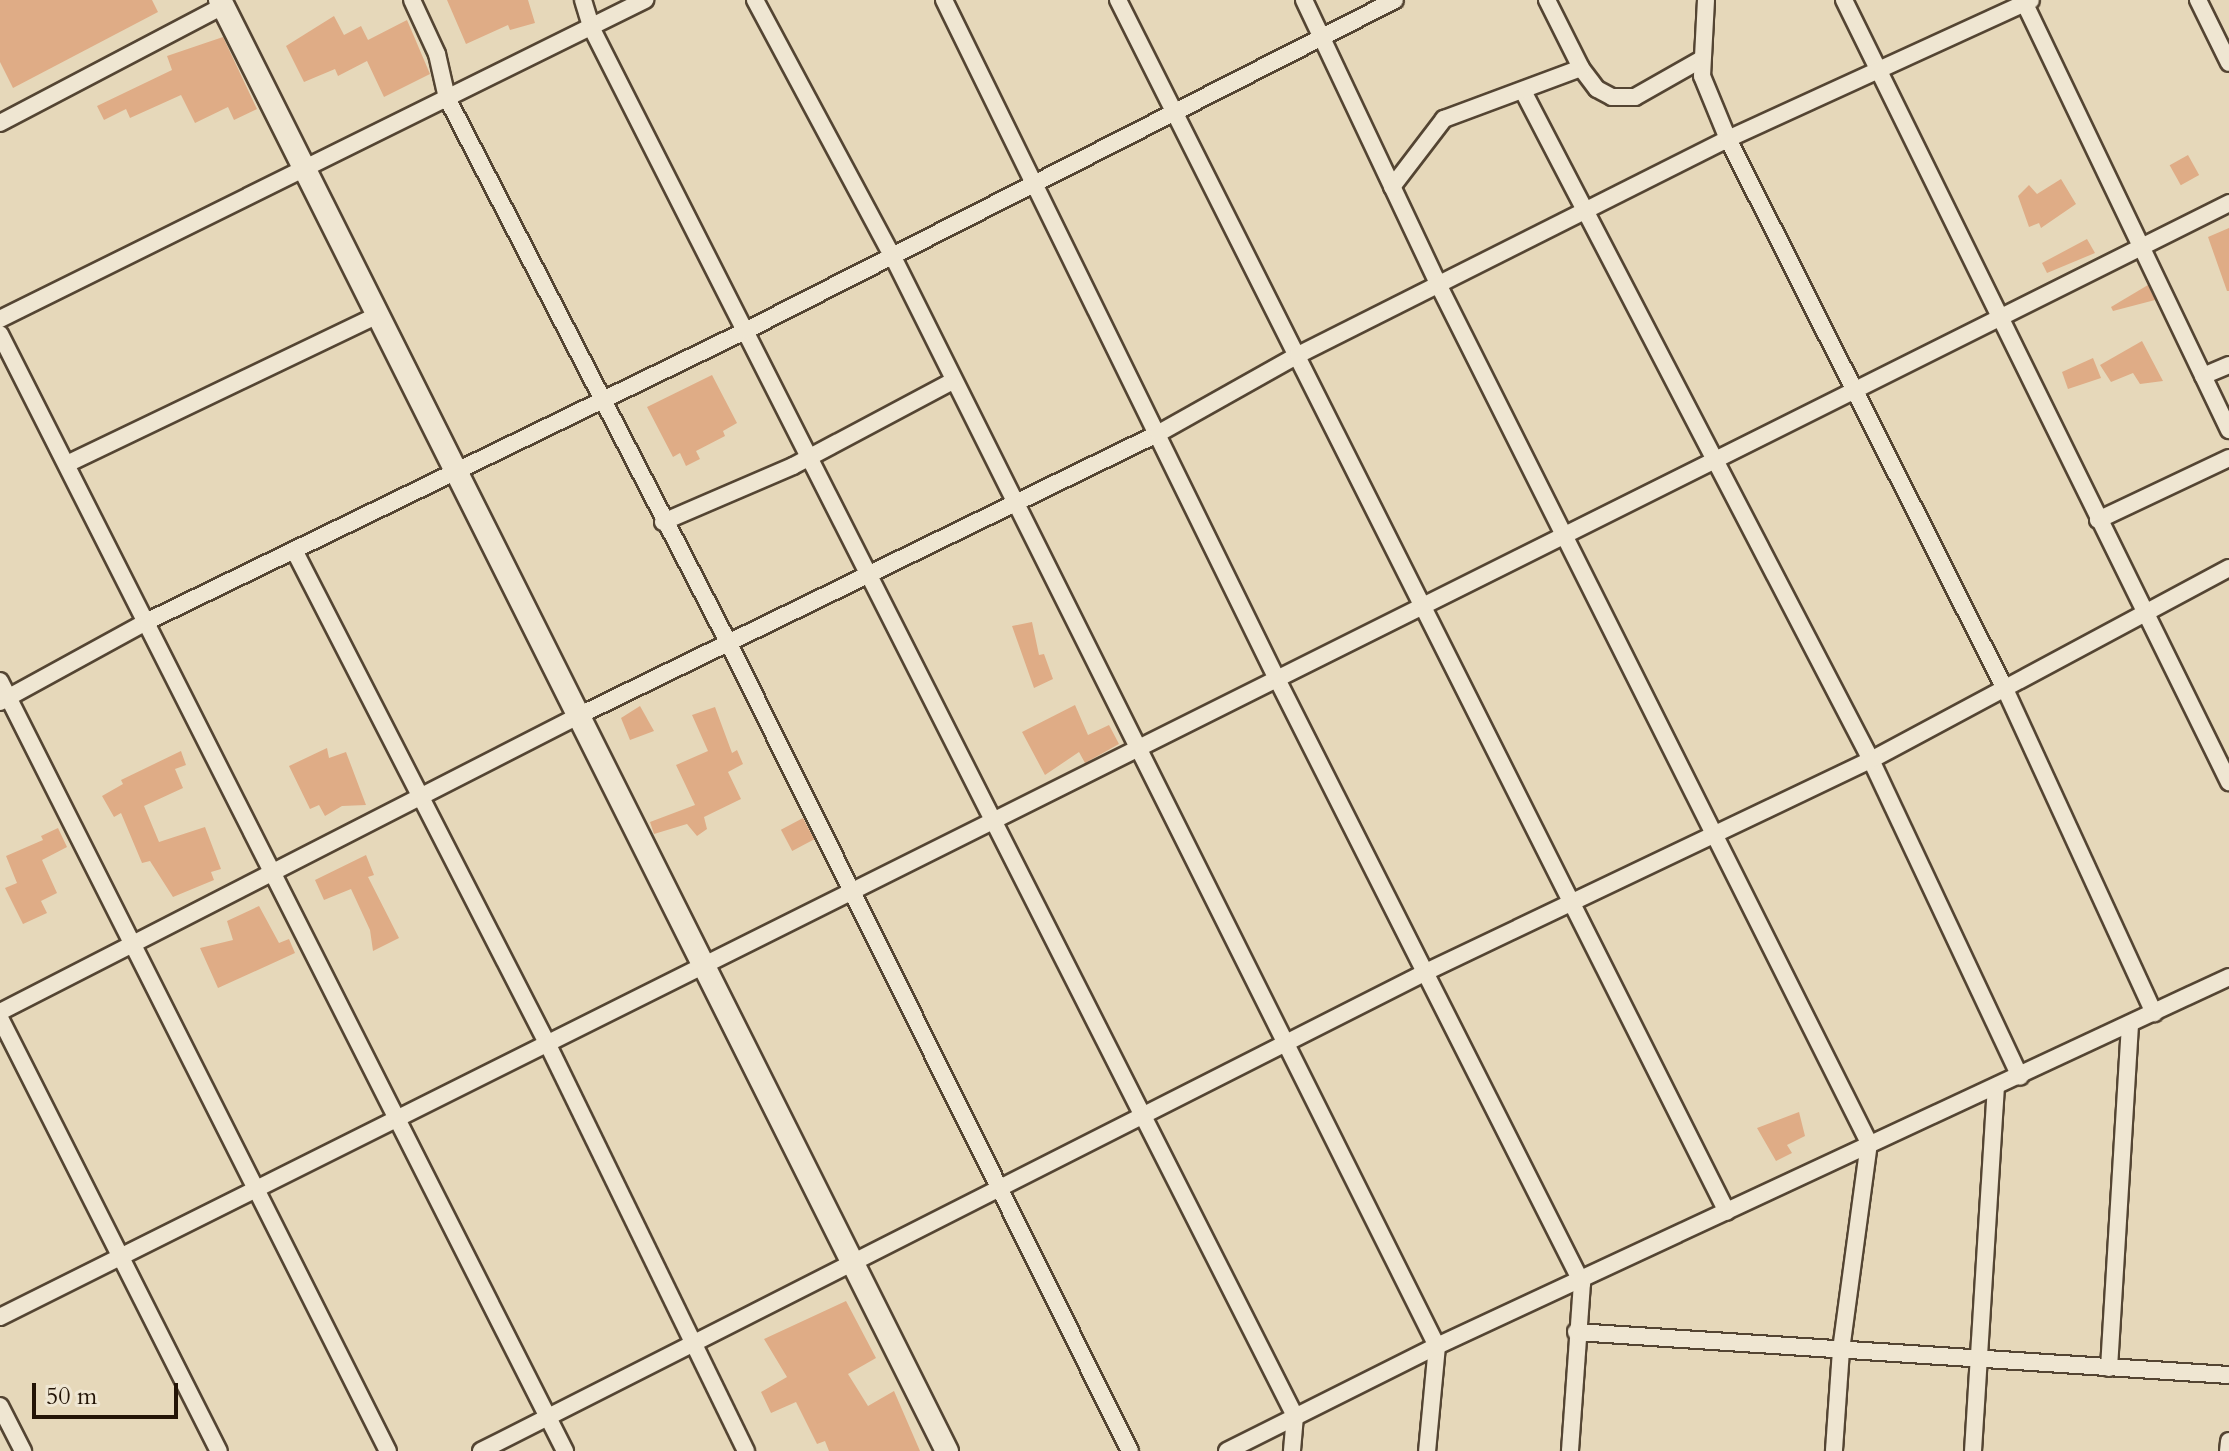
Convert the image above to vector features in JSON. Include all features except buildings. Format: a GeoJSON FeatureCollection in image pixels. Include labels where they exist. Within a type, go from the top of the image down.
{"type":"FeatureCollection","features":[{"type":"Feature","properties":{"kind":"street"},"geometry":{"type":"LineString","coordinates":[[412,0],[437,54],[447,98],[663,522],[728,642],[1130,1451]]}},
{"type":"Feature","properties":{"kind":"street"},"geometry":{"type":"LineString","coordinates":[[583,0],[591,27],[872,576],[1295,1416],[1292,1451]]}},
{"type":"Feature","properties":{"kind":"street"},"geometry":{"type":"LineString","coordinates":[[0,319],[645,0]]}},
{"type":"Feature","properties":{"kind":"street"},"geometry":{"type":"LineString","coordinates":[[755,0],[892,255],[1013,505],[1437,1346],[1427,1451]]}},
{"type":"Feature","properties":{"kind":"street"},"geometry":{"type":"LineString","coordinates":[[944,0],[1037,182],[1277,679],[1428,971],[1582,1283],[1576,1332],[1570,1451]]}},
{"type":"Feature","properties":{"kind":"street"},"geometry":{"type":"LineString","coordinates":[[1118,0],[1727,1212]]}},
{"type":"Feature","properties":{"kind":"street"},"geometry":{"type":"LineString","coordinates":[[1304,0],[1438,284],[1566,531],[1869,1143],[1841,1350],[1834,1451]]}},
{"type":"Feature","properties":{"kind":"street"},"geometry":{"type":"LineString","coordinates":[[4,700],[148,621],[747,330],[1395,0]]}},
{"type":"Feature","properties":{"kind":"street"},"geometry":{"type":"LineString","coordinates":[[1547,0],[1581,68],[1597,89],[1623,100],[1700,60]]}},
{"type":"Feature","properties":{"kind":"street"},"geometry":{"type":"LineString","coordinates":[[1706,0],[1700,60],[1728,139],[2005,689],[2154,1013]]}},
{"type":"Feature","properties":{"kind":"street"},"geometry":{"type":"LineString","coordinates":[[1844,0],[2004,318],[2098,520],[2229,782]]}},
{"type":"Feature","properties":{"kind":"street"},"geometry":{"type":"LineString","coordinates":[[2198,0],[2229,63]]}},
{"type":"Feature","properties":{"kind":"street"},"geometry":{"type":"LineString","coordinates":[[219,1451],[0,1015],[270,871],[728,642],[872,576],[1159,433],[1298,355],[1728,139],[2027,1],[2229,430]]}},
{"type":"Feature","properties":{"kind":"street"},"geometry":{"type":"LineString","coordinates":[[0,123],[222,3],[576,717],[947,1451]]}},
{"type":"Feature","properties":{"kind":"street"},"geometry":{"type":"LineString","coordinates":[[1392,187],[1444,119],[1524,93],[1581,68]]}},
{"type":"Feature","properties":{"kind":"street"},"geometry":{"type":"LineString","coordinates":[[1524,93],[1871,760],[2020,1077]]}},
{"type":"Feature","properties":{"kind":"street"},"geometry":{"type":"LineString","coordinates":[[0,1317],[257,1192],[396,1117],[1277,679],[1421,603],[1714,457],[2004,318],[2229,203]]}},
{"type":"Feature","properties":{"kind":"street"},"geometry":{"type":"LineString","coordinates":[[69,463],[378,315]]}},
{"type":"Feature","properties":{"kind":"street"},"geometry":{"type":"LineString","coordinates":[[0,334],[69,463],[270,871],[565,1451]]}},
{"type":"Feature","properties":{"kind":"street"},"geometry":{"type":"LineString","coordinates":[[2203,376],[2229,365]]}},
{"type":"Feature","properties":{"kind":"street"},"geometry":{"type":"LineString","coordinates":[[663,522],[811,456],[953,381]]}},
{"type":"Feature","properties":{"kind":"street"},"geometry":{"type":"LineString","coordinates":[[2098,520],[2229,458]]}},
{"type":"Feature","properties":{"kind":"street"},"geometry":{"type":"LineString","coordinates":[[294,550],[423,795],[746,1451]]}},
{"type":"Feature","properties":{"kind":"street"},"geometry":{"type":"LineString","coordinates":[[481,1451],[1428,971],[1871,760],[2229,568]]}},
{"type":"Feature","properties":{"kind":"street"},"geometry":{"type":"LineString","coordinates":[[0,681],[4,700],[134,942],[388,1451]]}},
{"type":"Feature","properties":{"kind":"street"},"geometry":{"type":"LineString","coordinates":[[1227,1451],[1437,1346],[1582,1283],[1869,1143],[1996,1089],[2229,977]]}},
{"type":"Feature","properties":{"kind":"street"},"geometry":{"type":"LineString","coordinates":[[2109,1368],[2130,1024]]}},
{"type":"Feature","properties":{"kind":"street"},"geometry":{"type":"LineString","coordinates":[[1973,1451],[1996,1089]]}},
{"type":"Feature","properties":{"kind":"street"},"geometry":{"type":"LineString","coordinates":[[1576,1332],[1977,1361],[2229,1375]]}},
{"type":"Feature","properties":{"kind":"street"},"geometry":{"type":"LineString","coordinates":[[0,1406],[23,1451]]}},
{"type":"Feature","properties":{"kind":"street"},"geometry":{"type":"LineString","coordinates":[[2228,1451],[2229,1441]]}}]}
